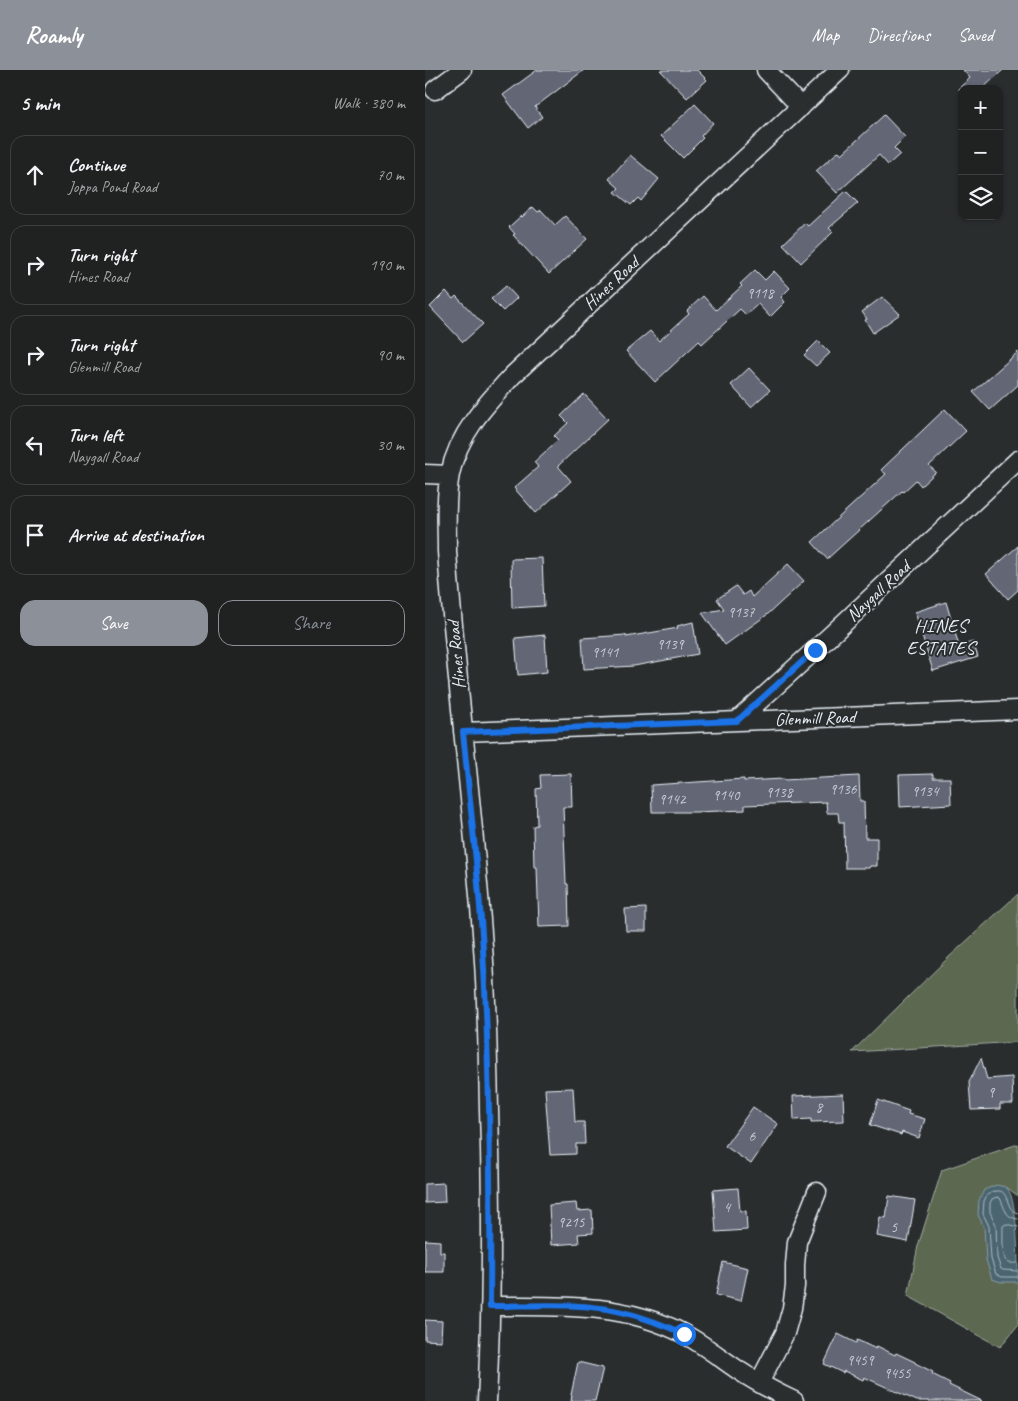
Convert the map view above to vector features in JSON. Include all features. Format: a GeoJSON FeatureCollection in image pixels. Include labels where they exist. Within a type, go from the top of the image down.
{"type":"FeatureCollection","features":[{"type":"Feature","properties":{"kind":"street"},"geometry":{"type":"LineString","coordinates":[[435,90],[462,70]]}},
{"type":"Feature","properties":{"kind":"street"},"geometry":{"type":"LineString","coordinates":[[766,70],[801,107]]}},
{"type":"Feature","properties":{"kind":"street","name":"Hines Road"},"geometry":{"type":"LineString","coordinates":[[487,1401],[491,1166],[487,1032],[483,948],[447,551],[447,504],[450,475],[459,446],[473,421],[513,375],[841,70]]}},
{"type":"Feature","properties":{"kind":"street","name":"Naygall Road"},"geometry":{"type":"LineString","coordinates":[[737,721],[1018,460]]}},
{"type":"Feature","properties":{"kind":"street"},"geometry":{"type":"LineString","coordinates":[[425,474],[450,475]]}},
{"type":"Feature","properties":{"kind":"street","name":"Glenmill Road"},"geometry":{"type":"LineString","coordinates":[[463,732],[1018,710]]}},
{"type":"Feature","properties":{"kind":"street"},"geometry":{"type":"LineString","coordinates":[[759,1383],[785,1333],[795,1286],[797,1242],[817,1192]]}},
{"type":"Feature","properties":{"kind":"street"},"geometry":{"type":"LineString","coordinates":[[490,1306],[578,1306],[621,1312],[661,1324],[684,1334],[759,1383],[794,1401]]}},
{"type":"Feature","properties":{"kind":"green space"},"geometry":{"type":"Polygon","coordinates":[[[1018,894],[1018,1042],[852,1052],[948,958],[1018,894]]]}},
{"type":"Feature","properties":{"kind":"green space"},"geometry":{"type":"Polygon","coordinates":[[[1018,1144],[1018,1196],[1009,1189],[983,1197],[1018,1279],[1018,1325],[1000,1347],[908,1296],[918,1246],[942,1170],[1018,1144]]]}},
{"type":"Feature","properties":{"kind":"water"},"geometry":{"type":"Polygon","coordinates":[[[996,1185],[1007,1188],[1011,1195],[1017,1232],[1018,1282],[1001,1282],[992,1279],[986,1260],[984,1227],[978,1215],[979,1200],[984,1190],[996,1185]]]}},
{"type":"Feature","properties":{"kind":"building"},"geometry":{"type":"Polygon","coordinates":[[[537,70],[584,70],[535,107],[542,117],[528,128],[503,95],[537,70]]]}},
{"type":"Feature","properties":{"kind":"building"},"geometry":{"type":"Polygon","coordinates":[[[660,70],[697,70],[707,80],[687,98],[660,70]]]}},
{"type":"Feature","properties":{"kind":"building"},"geometry":{"type":"Polygon","coordinates":[[[963,70],[1003,70],[986,85],[962,85],[970,78],[963,70]]]}},
{"type":"Feature","properties":{"kind":"building"},"geometry":{"type":"Polygon","coordinates":[[[695,104],[713,123],[701,136],[703,138],[683,158],[661,136],[695,104]]]}},
{"type":"Feature","properties":{"kind":"building"},"geometry":{"type":"Polygon","coordinates":[[[884,115],[905,137],[894,148],[900,154],[888,165],[879,155],[837,193],[816,171],[839,151],[842,154],[884,115]]]}},
{"type":"Feature","properties":{"kind":"building"},"geometry":{"type":"Polygon","coordinates":[[[630,155],[659,179],[641,201],[638,198],[631,205],[615,192],[619,188],[609,179],[630,155]]]}},
{"type":"Feature","properties":{"kind":"building"},"geometry":{"type":"Polygon","coordinates":[[[846,191],[858,203],[829,228],[833,232],[801,263],[783,244],[805,223],[808,226],[846,191]]]}},
{"type":"Feature","properties":{"kind":"building"},"geometry":{"type":"Polygon","coordinates":[[[533,207],[538,212],[541,210],[555,225],[565,216],[587,239],[549,274],[513,235],[515,234],[509,227],[533,207]]]}},
{"type":"Feature","properties":{"kind":"building"},"geometry":{"type":"Polygon","coordinates":[[[755,270],[765,280],[774,271],[790,288],[781,297],[785,302],[770,317],[758,304],[746,315],[740,309],[702,344],[699,341],[655,382],[626,351],[650,331],[659,341],[689,314],[687,311],[703,296],[716,310],[742,286],[740,284],[755,270]]]}},
{"type":"Feature","properties":{"kind":"building"},"geometry":{"type":"Polygon","coordinates":[[[506,286],[517,298],[503,311],[491,299],[506,286]]]}},
{"type":"Feature","properties":{"kind":"building"},"geometry":{"type":"Polygon","coordinates":[[[446,291],[453,299],[456,296],[483,324],[463,342],[430,307],[446,291]]]}},
{"type":"Feature","properties":{"kind":"building"},"geometry":{"type":"Polygon","coordinates":[[[882,297],[900,314],[873,333],[862,312],[882,297]]]}},
{"type":"Feature","properties":{"kind":"building"},"geometry":{"type":"Polygon","coordinates":[[[818,341],[830,353],[816,366],[804,355],[818,341]]]}},
{"type":"Feature","properties":{"kind":"building"},"geometry":{"type":"Polygon","coordinates":[[[1018,352],[1018,385],[990,410],[973,392],[1018,352]]]}},
{"type":"Feature","properties":{"kind":"building"},"geometry":{"type":"Polygon","coordinates":[[[749,368],[770,390],[751,407],[731,385],[749,368]]]}},
{"type":"Feature","properties":{"kind":"building"},"geometry":{"type":"Polygon","coordinates":[[[584,394],[608,419],[558,466],[571,481],[536,513],[514,488],[538,467],[534,462],[558,440],[554,436],[568,423],[561,416],[584,394]]]}},
{"type":"Feature","properties":{"kind":"building"},"geometry":{"type":"Polygon","coordinates":[[[945,409],[966,431],[929,466],[936,472],[921,486],[916,480],[902,491],[827,559],[812,542],[886,474],[881,470],[945,409]]]}},
{"type":"Feature","properties":{"kind":"building"},"geometry":{"type":"Polygon","coordinates":[[[1018,546],[1018,590],[1008,599],[986,574],[1018,546]]]}},
{"type":"Feature","properties":{"kind":"building"},"geometry":{"type":"Polygon","coordinates":[[[542,558],[544,606],[512,608],[511,559],[542,558]]]}},
{"type":"Feature","properties":{"kind":"building"},"geometry":{"type":"Polygon","coordinates":[[[788,564],[804,581],[768,614],[725,645],[702,613],[724,609],[717,599],[736,586],[743,595],[749,591],[752,597],[788,564]]]}},
{"type":"Feature","properties":{"kind":"building"},"geometry":{"type":"Polygon","coordinates":[[[946,602],[959,646],[973,642],[978,657],[933,671],[915,612],[946,602]]]}},
{"type":"Feature","properties":{"kind":"building"},"geometry":{"type":"Polygon","coordinates":[[[693,622],[698,654],[634,666],[584,669],[582,638],[626,635],[626,637],[678,628],[677,626],[693,622]]]}},
{"type":"Feature","properties":{"kind":"building"},"geometry":{"type":"Polygon","coordinates":[[[545,635],[547,672],[518,675],[515,638],[545,635]]]}},
{"type":"Feature","properties":{"kind":"building"},"geometry":{"type":"Polygon","coordinates":[[[571,774],[572,807],[563,807],[569,926],[539,927],[537,867],[534,867],[533,826],[537,825],[536,789],[541,788],[540,775],[571,774]]]}},
{"type":"Feature","properties":{"kind":"building"},"geometry":{"type":"Polygon","coordinates":[[[933,774],[933,778],[950,778],[951,804],[900,807],[899,775],[933,774]]]}},
{"type":"Feature","properties":{"kind":"building"},"geometry":{"type":"Polygon","coordinates":[[[859,776],[860,801],[864,801],[865,838],[877,838],[877,866],[870,866],[869,868],[845,868],[844,822],[839,822],[838,813],[827,813],[826,802],[745,805],[745,810],[652,812],[651,785],[744,779],[744,781],[784,780],[859,776]]]}},
{"type":"Feature","properties":{"kind":"building"},"geometry":{"type":"Polygon","coordinates":[[[646,908],[646,931],[626,931],[625,909],[646,908]]]}},
{"type":"Feature","properties":{"kind":"building"},"geometry":{"type":"Polygon","coordinates":[[[981,1058],[987,1079],[1012,1077],[1013,1104],[1000,1104],[1000,1109],[971,1110],[969,1082],[981,1058]]]}},
{"type":"Feature","properties":{"kind":"building"},"geometry":{"type":"Polygon","coordinates":[[[573,1088],[575,1122],[584,1122],[585,1144],[576,1144],[576,1154],[550,1155],[545,1089],[573,1088]]]}},
{"type":"Feature","properties":{"kind":"building"},"geometry":{"type":"Polygon","coordinates":[[[843,1094],[844,1121],[811,1122],[811,1119],[794,1120],[793,1096],[843,1094]]]}},
{"type":"Feature","properties":{"kind":"building"},"geometry":{"type":"Polygon","coordinates":[[[878,1100],[909,1111],[908,1114],[925,1119],[919,1138],[902,1132],[901,1135],[870,1125],[878,1100]]]}},
{"type":"Feature","properties":{"kind":"building"},"geometry":{"type":"Polygon","coordinates":[[[753,1107],[778,1124],[751,1164],[725,1146],[753,1107]]]}},
{"type":"Feature","properties":{"kind":"building"},"geometry":{"type":"Polygon","coordinates":[[[444,1183],[445,1202],[425,1203],[425,1184],[444,1183]]]}},
{"type":"Feature","properties":{"kind":"building"},"geometry":{"type":"Polygon","coordinates":[[[738,1188],[740,1211],[746,1211],[747,1230],[716,1232],[713,1190],[738,1188]]]}},
{"type":"Feature","properties":{"kind":"building"},"geometry":{"type":"Polygon","coordinates":[[[889,1196],[915,1200],[908,1242],[877,1236],[880,1217],[886,1218],[889,1196]]]}},
{"type":"Feature","properties":{"kind":"building"},"geometry":{"type":"Polygon","coordinates":[[[576,1203],[577,1211],[592,1210],[593,1233],[578,1234],[579,1243],[551,1245],[549,1205],[576,1203]]]}},
{"type":"Feature","properties":{"kind":"building"},"geometry":{"type":"Polygon","coordinates":[[[425,1240],[440,1241],[440,1252],[444,1252],[444,1272],[425,1272],[425,1240]]]}},
{"type":"Feature","properties":{"kind":"building"},"geometry":{"type":"Polygon","coordinates":[[[723,1262],[748,1268],[741,1301],[716,1295],[723,1262]]]}},
{"type":"Feature","properties":{"kind":"building"},"geometry":{"type":"Polygon","coordinates":[[[425,1320],[442,1321],[441,1341],[425,1340],[425,1320]]]}},
{"type":"Feature","properties":{"kind":"building"},"geometry":{"type":"Polygon","coordinates":[[[838,1334],[856,1343],[857,1340],[876,1349],[877,1346],[895,1355],[896,1353],[933,1372],[932,1374],[950,1383],[949,1385],[982,1401],[917,1401],[864,1377],[863,1380],[844,1371],[843,1373],[824,1364],[838,1334]]]}},
{"type":"Feature","properties":{"kind":"building"},"geometry":{"type":"Polygon","coordinates":[[[578,1362],[603,1368],[595,1401],[571,1401],[578,1362]]]}},
{"type":"Feature","properties":{"kind":"district","name":"HINES ESTATES"},"geometry":{"type":"Point","coordinates":[941,636]}},
{"type":"Feature","properties":{"kind":"route"},"geometry":{"type":"LineString","coordinates":[[684,1334],[643,1318],[600,1308],[578,1306],[490,1306],[491,1166],[487,1032],[483,948],[463,732],[737,721],[815,650]]}}]}
